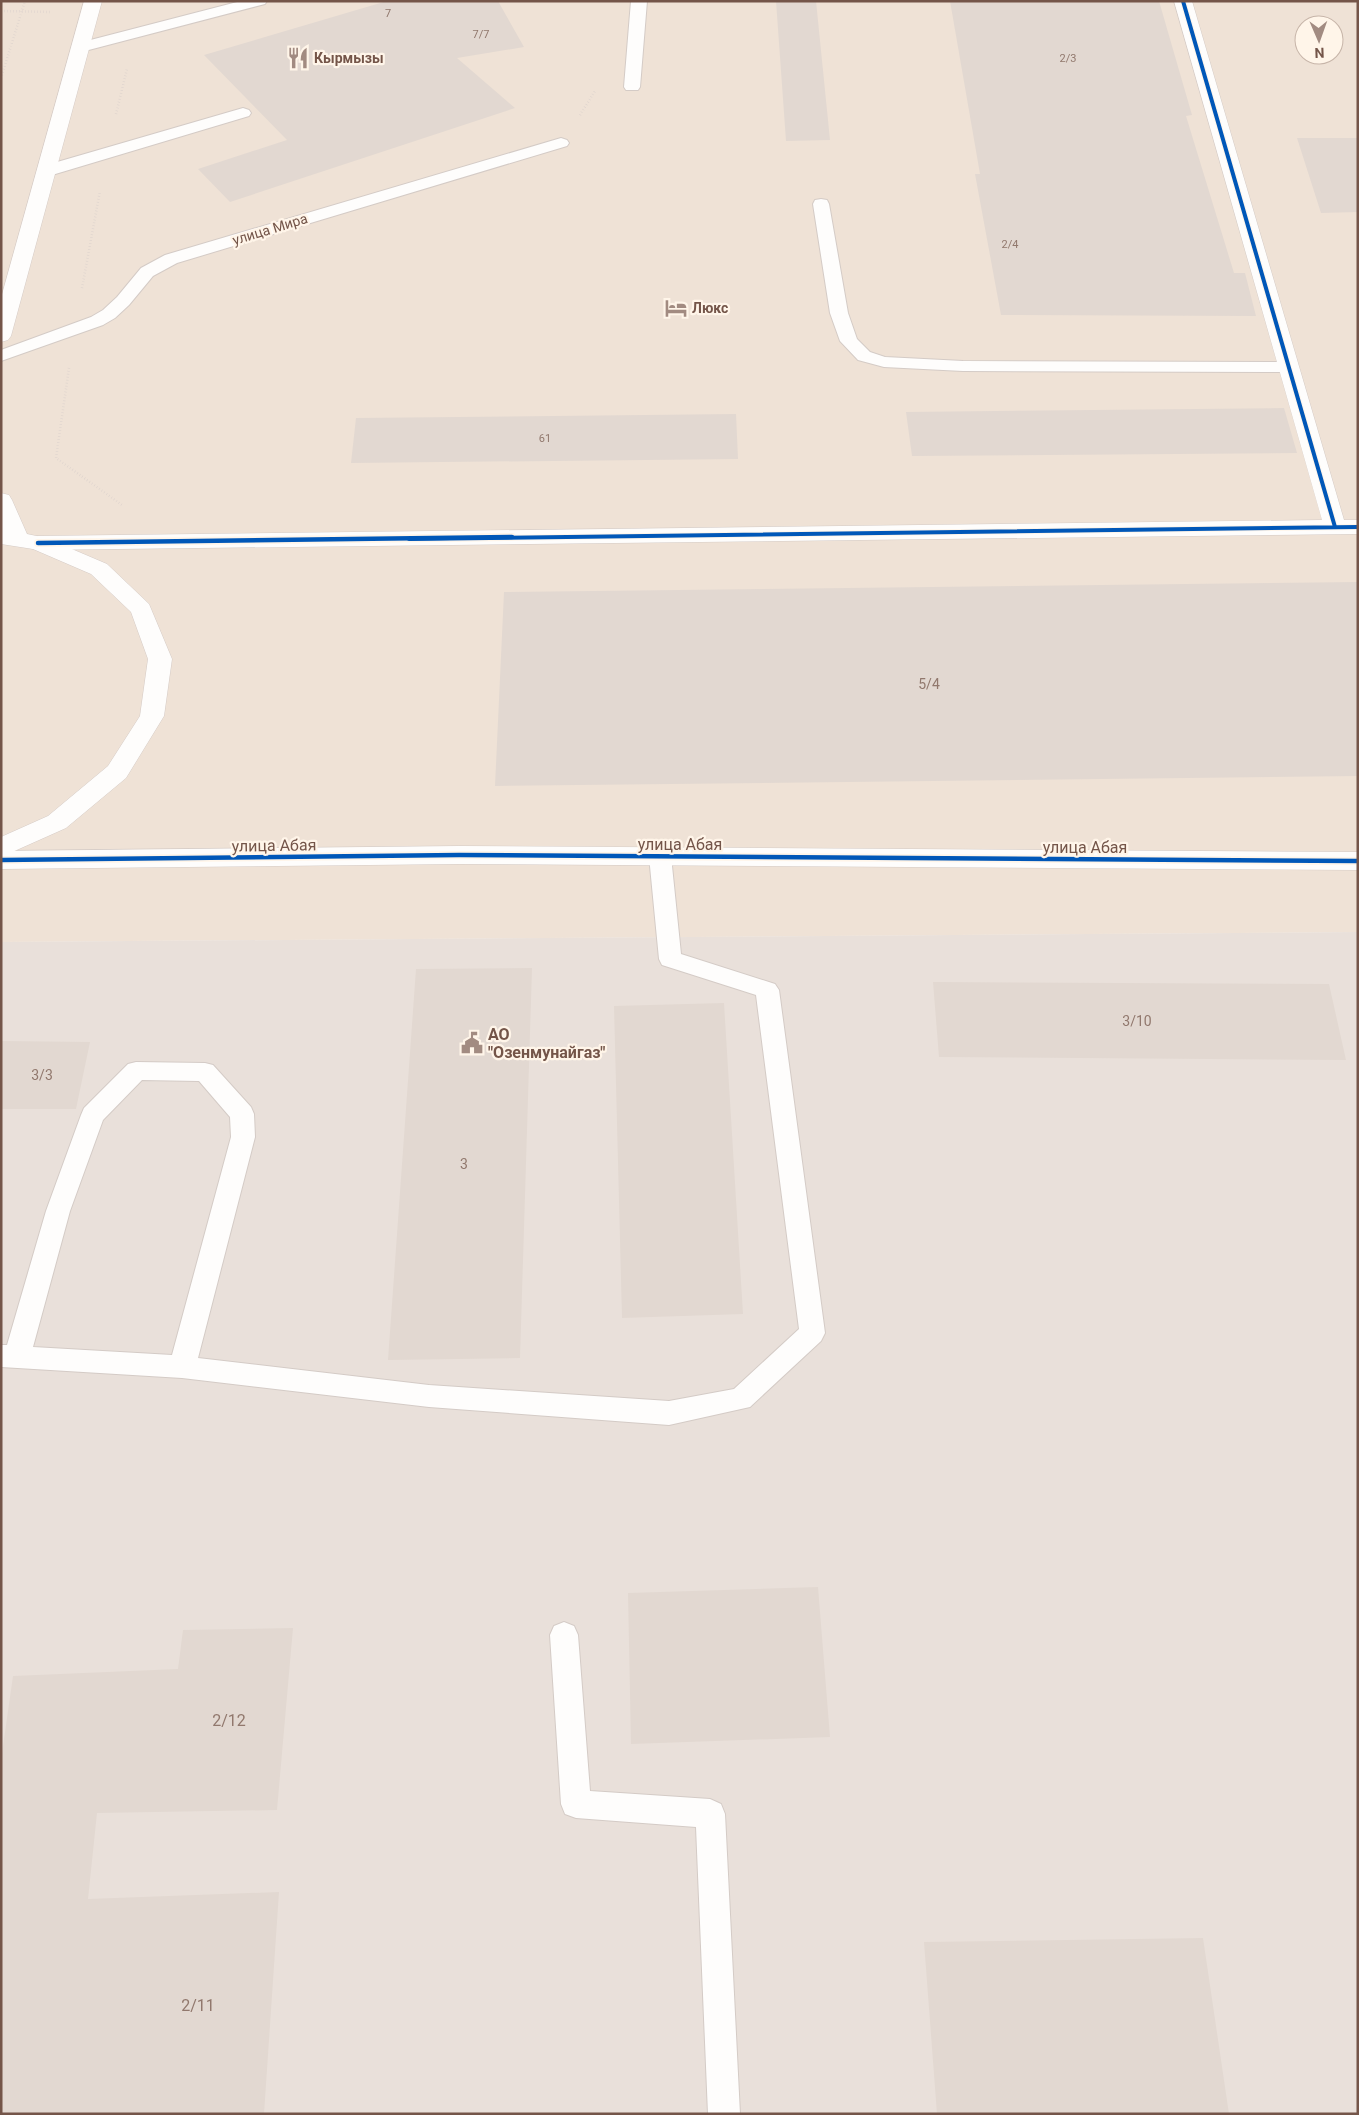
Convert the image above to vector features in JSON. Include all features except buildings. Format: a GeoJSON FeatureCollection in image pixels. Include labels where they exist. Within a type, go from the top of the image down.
{"type":"FeatureCollection","features":[{"type":"Feature","properties":{"kind":"street"},"geometry":{"type":"LineString","coordinates":[[1183,1],[1336,527]]}},
{"type":"Feature","properties":{"kind":"street"},"geometry":{"type":"LineString","coordinates":[[1,336],[92,7]]}},
{"type":"Feature","properties":{"kind":"street"},"geometry":{"type":"LineString","coordinates":[[1,500],[19,539],[99,569],[141,609],[160,659],[152,716],[117,772],[57,822],[1,848]]}},
{"type":"Feature","properties":{"kind":"street"},"geometry":{"type":"LineString","coordinates":[[19,539],[1358,527]]}},
{"type":"Feature","properties":{"kind":"street","name":"улица Абая"},"geometry":{"type":"LineString","coordinates":[[1,860],[459,855],[1358,861]]}},
{"type":"Feature","properties":{"kind":"lane"},"geometry":{"type":"LineString","coordinates":[[81,47],[260,1]]}},
{"type":"Feature","properties":{"kind":"lane"},"geometry":{"type":"LineString","coordinates":[[632,86],[639,1]]}},
{"type":"Feature","properties":{"kind":"lane"},"geometry":{"type":"LineString","coordinates":[[46,171],[243,114]]}},
{"type":"Feature","properties":{"kind":"lane","name":"улица Мира"},"geometry":{"type":"LineString","coordinates":[[1,356],[97,321],[110,314],[147,272],[171,259],[562,143]]}},
{"type":"Feature","properties":{"kind":"lane"},"geometry":{"type":"LineString","coordinates":[[821,204],[839,314],[849,341],[864,356],[884,362],[963,366],[1289,367]]}},
{"type":"Feature","properties":{"kind":"lane"},"geometry":{"type":"LineString","coordinates":[[182,1366],[242,1138],[242,1114],[205,1072],[136,1071],[93,1115],[58,1211],[9,1357],[182,1366],[429,1396],[669,1413],[742,1399],[812,1333],[767,990],[670,959],[660,856]]}},
{"type":"Feature","properties":{"kind":"lane"},"geometry":{"type":"LineString","coordinates":[[564,1635],[576,1804],[710,1814],[724,2114]]}},
{"type":"Feature","properties":{"kind":"path"},"geometry":{"type":"LineString","coordinates":[[1,78],[24,1]]}},
{"type":"Feature","properties":{"kind":"path"},"geometry":{"type":"LineString","coordinates":[[1,11],[92,7]]}},
{"type":"Feature","properties":{"kind":"path"},"geometry":{"type":"LineString","coordinates":[[125,508],[56,458],[74,328],[107,153],[136,34]]}},
{"type":"Feature","properties":{"kind":"path"},"geometry":{"type":"LineString","coordinates":[[562,143],[596,90]]}},
{"type":"Feature","properties":{"kind":"shaded area"},"geometry":{"type":"Polygon","coordinates":[[[1,1],[1358,1],[1358,932],[1,942],[1,1]]]}},
{"type":"Feature","properties":{"kind":"shaded area"},"geometry":{"type":"Polygon","coordinates":[[[1358,932],[1358,2114],[1,2114],[1,942],[1358,932]]]}},
{"type":"Feature","properties":{"kind":"cycle path"},"geometry":{"type":"LineString","coordinates":[[1183,1],[1335,527]]}},
{"type":"Feature","properties":{"kind":"cycle path"},"geometry":{"type":"LineString","coordinates":[[38,543],[1358,527]]}},
{"type":"Feature","properties":{"kind":"cycle path"},"geometry":{"type":"LineString","coordinates":[[1,860],[459,855],[1358,861]]}},
{"type":"Feature","properties":{"kind":"place","name":"Кырмызы"},"geometry":{"type":"Point","coordinates":[298,58]}},
{"type":"Feature","properties":{"kind":"place","name":"Люкс"},"geometry":{"type":"Point","coordinates":[676,308]}},
{"type":"Feature","properties":{"kind":"place","name":"АО \"Озенмунайгаз\""},"geometry":{"type":"Point","coordinates":[472,1043]}}]}
